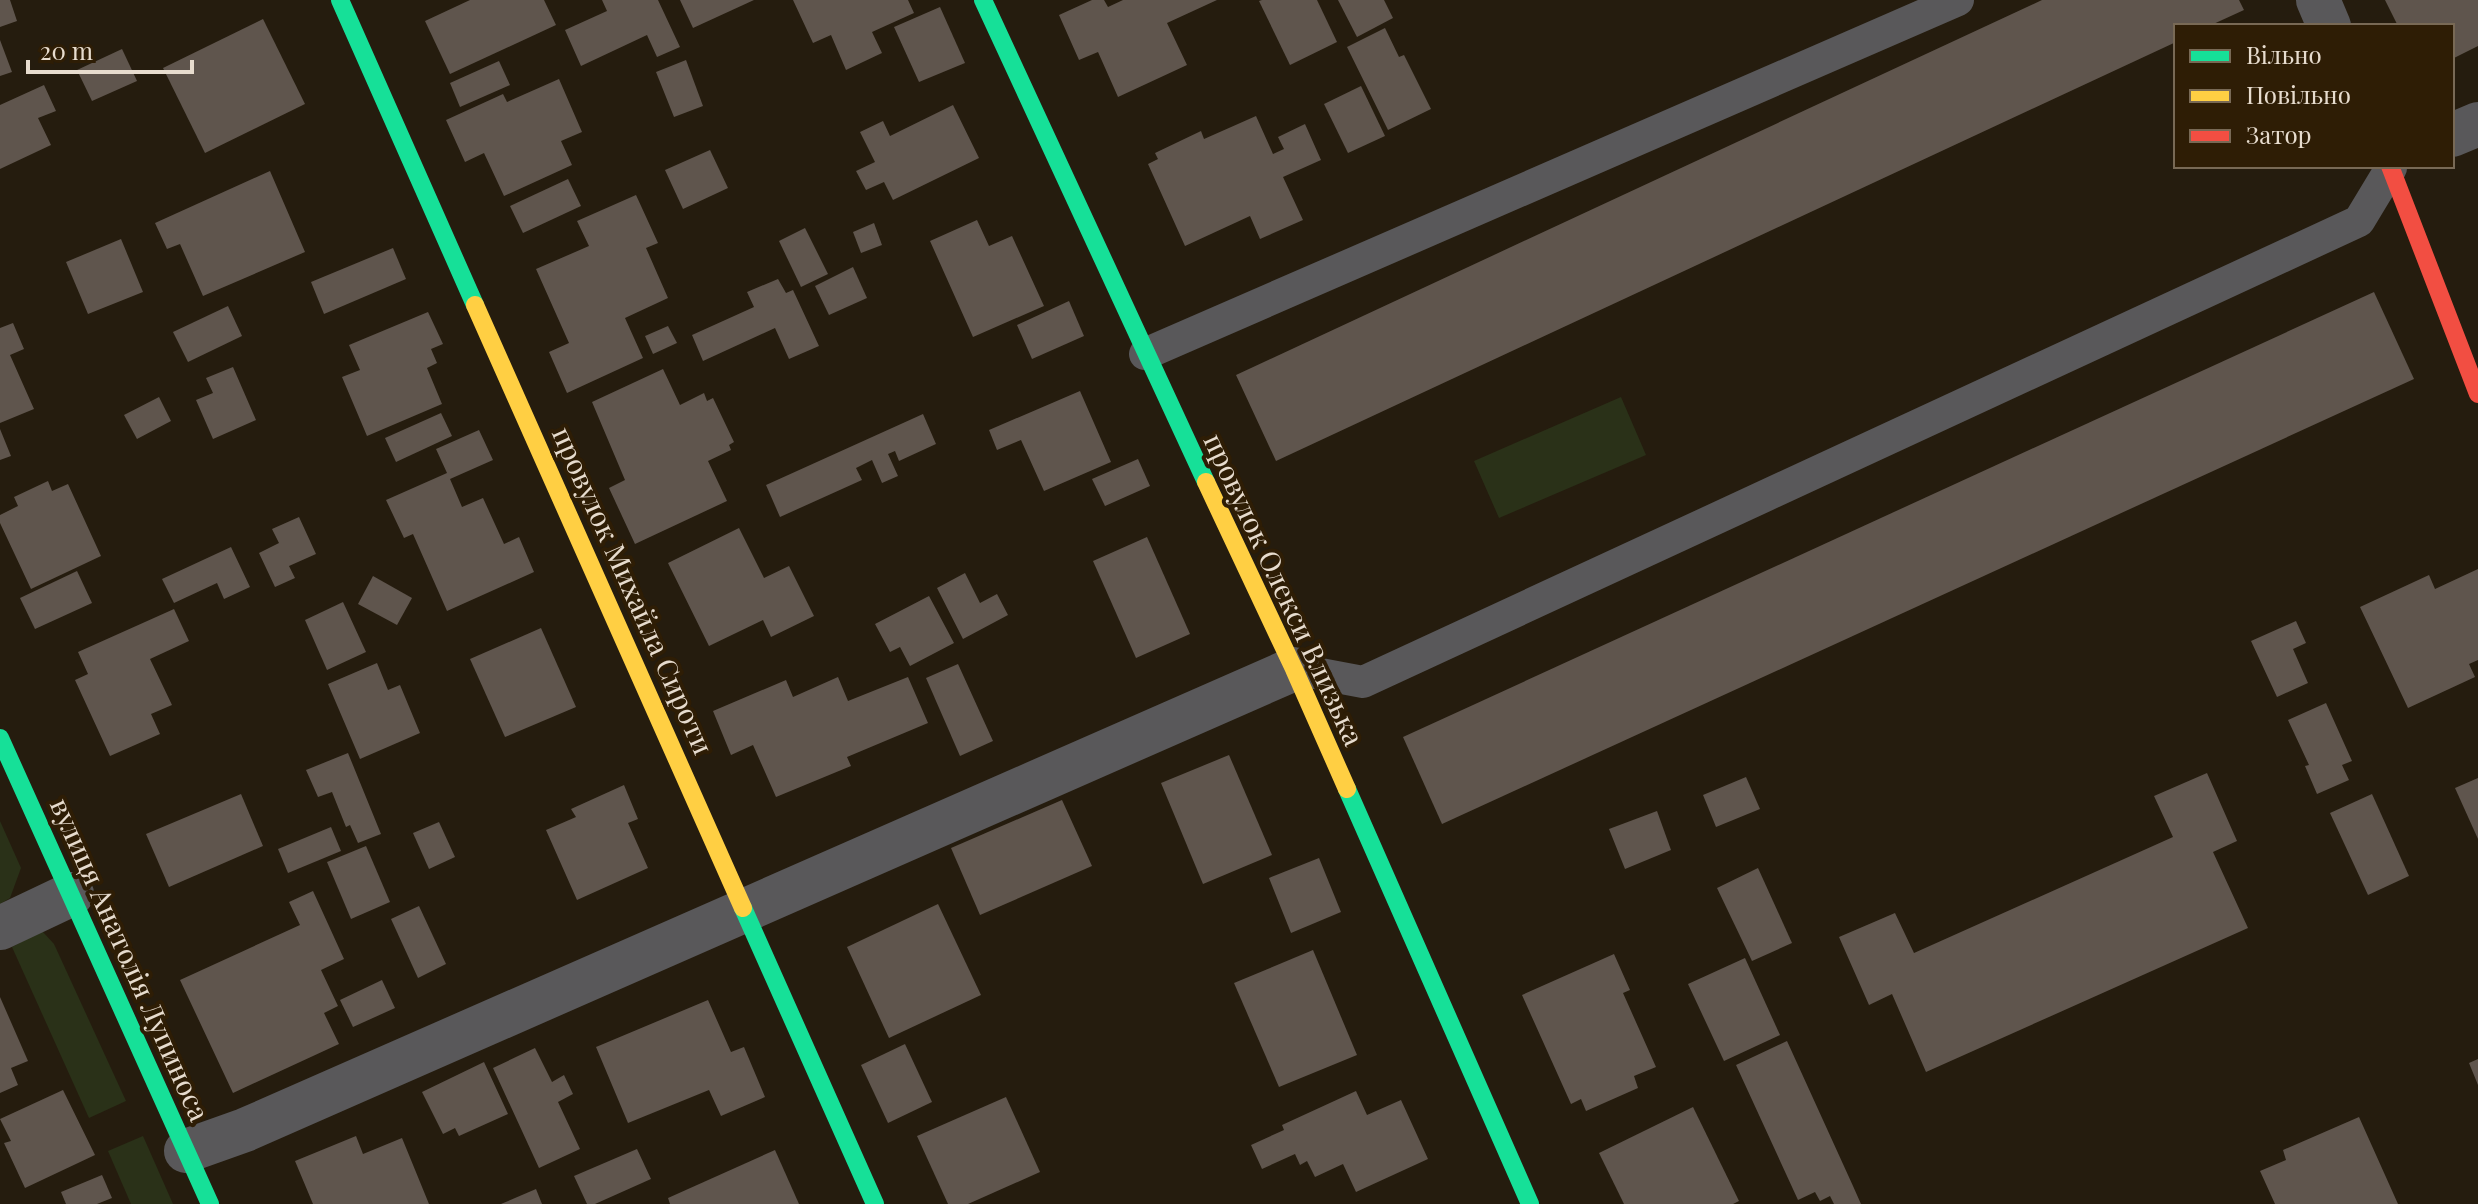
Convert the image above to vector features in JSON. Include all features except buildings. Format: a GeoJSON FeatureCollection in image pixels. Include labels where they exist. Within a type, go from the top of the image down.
{"type":"FeatureCollection","features":[{"type":"Feature","properties":{"kind":"street","name":"провулок Михайла Сироти"},"geometry":{"type":"LineString","coordinates":[[340,0],[875,1204]]}},
{"type":"Feature","properties":{"kind":"street","name":"провулок Олекси Влизька"},"geometry":{"type":"LineString","coordinates":[[983,0],[1294,669],[1530,1204]]}},
{"type":"Feature","properties":{"kind":"street"},"geometry":{"type":"LineString","coordinates":[[2318,0],[2328,24]]}},
{"type":"Feature","properties":{"kind":"street"},"geometry":{"type":"LineString","coordinates":[[2454,134],[2478,124]]}},
{"type":"Feature","properties":{"kind":"street"},"geometry":{"type":"LineString","coordinates":[[2392,168],[2478,394]]}},
{"type":"Feature","properties":{"kind":"street"},"geometry":{"type":"LineString","coordinates":[[186,1151],[245,1130],[1294,669]]}},
{"type":"Feature","properties":{"kind":"street","name":"вулиця Анатолія Лупиноса"},"geometry":{"type":"LineString","coordinates":[[0,738],[210,1204]]}},
{"type":"Feature","properties":{"kind":"street"},"geometry":{"type":"LineString","coordinates":[[0,928],[72,894]]}},
{"type":"Feature","properties":{"kind":"lane"},"geometry":{"type":"LineString","coordinates":[[1145,354],[1958,0]]}},
{"type":"Feature","properties":{"kind":"lane"},"geometry":{"type":"LineString","coordinates":[[1294,669],[1363,682],[2359,221],[2391,168]]}},
{"type":"Feature","properties":{"kind":"green space"},"geometry":{"type":"Polygon","coordinates":[[[1621,397],[1646,455],[1499,518],[1474,461],[1621,397]]]}},
{"type":"Feature","properties":{"kind":"green space"},"geometry":{"type":"Polygon","coordinates":[[[0,821],[21,868],[10,898],[0,904],[0,821]]]}},
{"type":"Feature","properties":{"kind":"green space"},"geometry":{"type":"Polygon","coordinates":[[[42,931],[54,944],[126,1101],[89,1118],[12,947],[42,931]]]}},
{"type":"Feature","properties":{"kind":"green space"},"geometry":{"type":"Polygon","coordinates":[[[143,1136],[173,1204],[131,1204],[108,1151],[143,1136]]]}},
{"type":"Feature","properties":{"kind":"traffic: fast"},"geometry":{"type":"LineString","coordinates":[[340,0],[475,305]]}},
{"type":"Feature","properties":{"kind":"traffic: fast"},"geometry":{"type":"LineString","coordinates":[[983,0],[1206,482]]}},
{"type":"Feature","properties":{"kind":"traffic: fast"},"geometry":{"type":"LineString","coordinates":[[0,738],[210,1204]]}},
{"type":"Feature","properties":{"kind":"traffic: fast"},"geometry":{"type":"LineString","coordinates":[[1347,789],[1530,1204]]}},
{"type":"Feature","properties":{"kind":"traffic: fast"},"geometry":{"type":"LineString","coordinates":[[743,908],[875,1204]]}},
{"type":"Feature","properties":{"kind":"traffic: slow"},"geometry":{"type":"LineString","coordinates":[[475,305],[743,908]]}},
{"type":"Feature","properties":{"kind":"traffic: slow"},"geometry":{"type":"LineString","coordinates":[[1206,482],[1347,789]]}},
{"type":"Feature","properties":{"kind":"traffic: jam"},"geometry":{"type":"LineString","coordinates":[[2391,168],[2478,394]]}}]}
